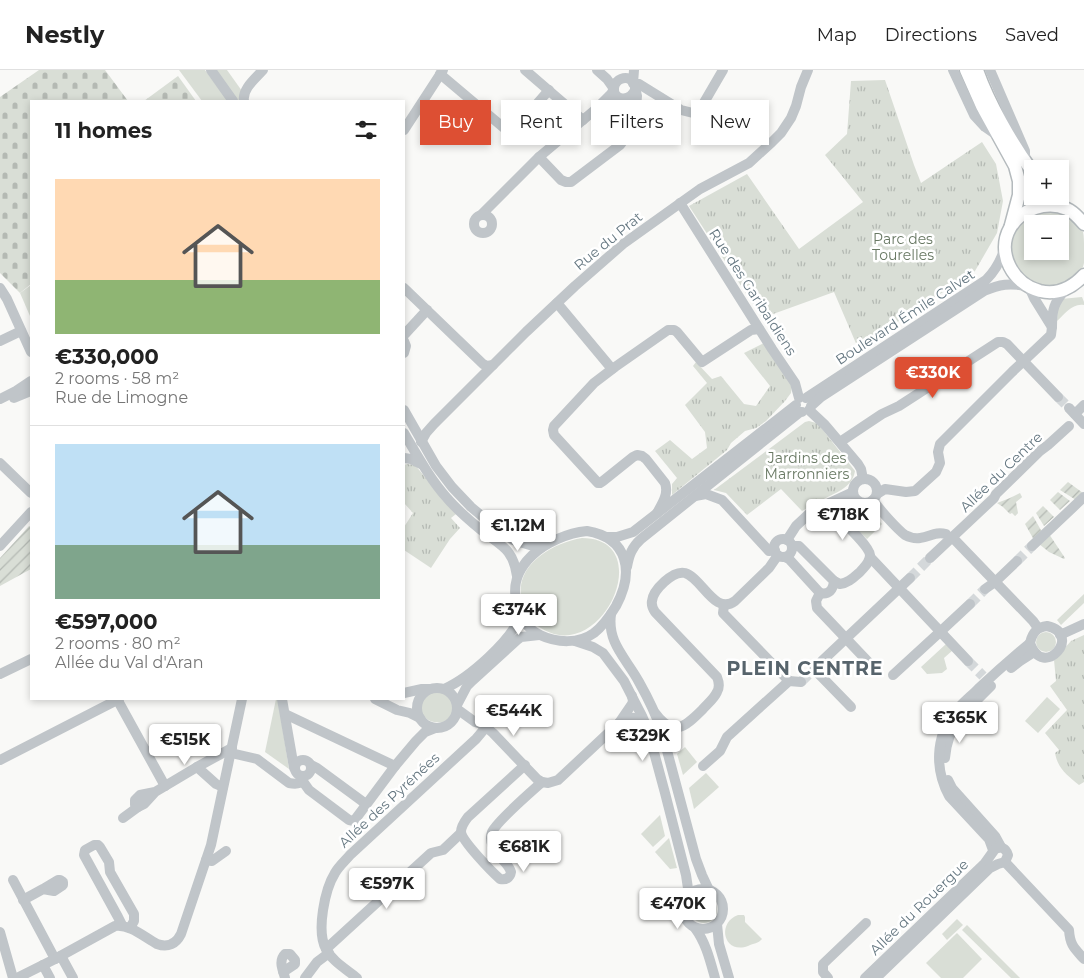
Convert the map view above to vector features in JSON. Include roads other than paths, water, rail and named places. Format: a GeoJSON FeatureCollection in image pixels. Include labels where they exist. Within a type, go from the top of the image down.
{"type":"FeatureCollection","features":[{"type":"Feature","properties":{"kind":"main road"},"geometry":{"type":"LineString","coordinates":[[966,70],[982,106],[1015,166],[1019,181],[1019,195],[1005,246],[1011,272],[1028,287],[1046,292],[1057,292],[1074,288],[1084,276]]}},
{"type":"Feature","properties":{"kind":"main road"},"geometry":{"type":"LineString","coordinates":[[976,70],[997,114],[1025,160]]}},
{"type":"Feature","properties":{"kind":"main road"},"geometry":{"type":"LineString","coordinates":[[1063,205],[1084,224]]}},
{"type":"Feature","properties":{"kind":"main road"},"geometry":{"type":"LineString","coordinates":[[1010,228],[1024,214],[1035,208],[1054,206],[1067,209]]}},
{"type":"Feature","properties":{"kind":"street"},"geometry":{"type":"LineString","coordinates":[[211,70],[232,100]]}},
{"type":"Feature","properties":{"kind":"street"},"geometry":{"type":"LineString","coordinates":[[244,100],[245,90],[263,70]]}},
{"type":"Feature","properties":{"kind":"street"},"geometry":{"type":"LineString","coordinates":[[597,70],[609,81],[617,96],[625,99]]}},
{"type":"Feature","properties":{"kind":"street"},"geometry":{"type":"LineString","coordinates":[[607,70],[628,79],[634,86],[636,100]]}},
{"type":"Feature","properties":{"kind":"street"},"geometry":{"type":"LineString","coordinates":[[605,100],[611,94],[617,82],[629,70]]}},
{"type":"Feature","properties":{"kind":"street"},"geometry":{"type":"LineString","coordinates":[[622,100],[632,95],[634,70]]}},
{"type":"Feature","properties":{"kind":"street"},"geometry":{"type":"LineString","coordinates":[[634,86],[639,84],[681,110],[693,112],[700,109],[723,70]]}},
{"type":"Feature","properties":{"kind":"street","name":"Rue du Prat"},"geometry":{"type":"LineString","coordinates":[[422,442],[434,424],[557,303],[623,244],[700,189],[749,162],[772,142],[791,118],[808,70]]}},
{"type":"Feature","properties":{"kind":"street"},"geometry":{"type":"LineString","coordinates":[[953,70],[974,115],[985,127],[998,136]]}},
{"type":"Feature","properties":{"kind":"street"},"geometry":{"type":"LineString","coordinates":[[990,70],[1027,160]]}},
{"type":"Feature","properties":{"kind":"street"},"geometry":{"type":"LineString","coordinates":[[528,71],[583,120]]}},
{"type":"Feature","properties":{"kind":"street"},"geometry":{"type":"LineString","coordinates":[[405,128],[442,72],[508,130],[516,128],[549,90]]}},
{"type":"Feature","properties":{"kind":"street"},"geometry":{"type":"LineString","coordinates":[[482,214],[539,157],[591,113]]}},
{"type":"Feature","properties":{"kind":"street"},"geometry":{"type":"LineString","coordinates":[[539,157],[561,180],[571,182],[620,145]]}},
{"type":"Feature","properties":{"kind":"street","name":"Rue des Garibaldiens"},"geometry":{"type":"LineString","coordinates":[[680,203],[795,383],[804,405]]}},
{"type":"Feature","properties":{"kind":"street","name":"Boulevard Émile Calvet"},"geometry":{"type":"LineString","coordinates":[[606,536],[617,537],[633,532],[804,405],[986,280],[1000,262],[1005,246]]}},
{"type":"Feature","properties":{"kind":"street","name":"Boulevard Émile Calvet"},"geometry":{"type":"LineString","coordinates":[[626,568],[628,556],[634,546],[794,417],[804,405],[821,397],[984,291],[995,286],[1012,284],[1028,287]]}},
{"type":"Feature","properties":{"kind":"street"},"geometry":{"type":"LineString","coordinates":[[1028,287],[1052,327]]}},
{"type":"Feature","properties":{"kind":"street"},"geometry":{"type":"LineString","coordinates":[[0,288],[7,299],[30,350]]}},
{"type":"Feature","properties":{"kind":"street"},"geometry":{"type":"LineString","coordinates":[[875,497],[877,490],[871,480],[863,479],[854,485],[853,492],[856,499],[859,502],[866,503],[875,497],[885,489],[906,492],[915,490],[936,472],[940,463],[939,446],[1051,335],[1053,307],[1058,299],[1074,288]]}},
{"type":"Feature","properties":{"kind":"street"},"geometry":{"type":"LineString","coordinates":[[405,289],[483,364],[493,366]]}},
{"type":"Feature","properties":{"kind":"street"},"geometry":{"type":"LineString","coordinates":[[557,303],[612,369]]}},
{"type":"Feature","properties":{"kind":"street"},"geometry":{"type":"LineString","coordinates":[[405,334],[427,310]]}},
{"type":"Feature","properties":{"kind":"street"},"geometry":{"type":"LineString","coordinates":[[657,513],[665,498],[667,487],[644,458],[637,455],[633,457],[602,482],[598,483],[553,434],[556,422],[594,383],[668,330],[677,332],[702,362],[751,330],[759,329]]}},
{"type":"Feature","properties":{"kind":"street"},"geometry":{"type":"LineString","coordinates":[[0,341],[21,331]]}},
{"type":"Feature","properties":{"kind":"street"},"geometry":{"type":"LineString","coordinates":[[840,442],[998,342],[1006,343],[1058,397]]}},
{"type":"Feature","properties":{"kind":"street"},"geometry":{"type":"LineString","coordinates":[[0,399],[30,382]]}},
{"type":"Feature","properties":{"kind":"street"},"geometry":{"type":"LineString","coordinates":[[0,406],[30,391]]}},
{"type":"Feature","properties":{"kind":"street"},"geometry":{"type":"LineString","coordinates":[[804,405],[825,425],[860,466],[863,479]]}},
{"type":"Feature","properties":{"kind":"street"},"geometry":{"type":"LineString","coordinates":[[1084,405],[1072,411],[1084,424]]}},
{"type":"Feature","properties":{"kind":"street"},"geometry":{"type":"LineString","coordinates":[[405,412],[436,466],[471,507],[513,540],[542,547]]}},
{"type":"Feature","properties":{"kind":"street","name":"Allée du Centre"},"geometry":{"type":"LineString","coordinates":[[930,558],[949,535],[994,498],[1035,456],[1069,426]]}},
{"type":"Feature","properties":{"kind":"street"},"geometry":{"type":"LineString","coordinates":[[405,435],[423,465],[447,499],[482,531],[507,549],[515,565],[517,577]]}},
{"type":"Feature","properties":{"kind":"street"},"geometry":{"type":"LineString","coordinates":[[405,458],[423,465]]}},
{"type":"Feature","properties":{"kind":"street"},"geometry":{"type":"LineString","coordinates":[[0,464],[30,492]]}},
{"type":"Feature","properties":{"kind":"street"},"geometry":{"type":"LineString","coordinates":[[779,554],[790,554],[790,543],[796,526],[812,511],[853,492]]}},
{"type":"Feature","properties":{"kind":"street"},"geometry":{"type":"LineString","coordinates":[[694,496],[706,494],[722,500],[769,551],[789,559],[820,593]]}},
{"type":"Feature","properties":{"kind":"street"},"geometry":{"type":"LineString","coordinates":[[875,497],[892,522],[907,536],[920,538],[935,533],[949,535],[1038,628]]}},
{"type":"Feature","properties":{"kind":"street"},"geometry":{"type":"LineString","coordinates":[[1032,546],[1084,497]]}},
{"type":"Feature","properties":{"kind":"street"},"geometry":{"type":"LineString","coordinates":[[830,502],[837,516],[866,547],[870,557],[886,576],[968,661]]}},
{"type":"Feature","properties":{"kind":"street"},"geometry":{"type":"LineString","coordinates":[[0,546],[30,513]]}},
{"type":"Feature","properties":{"kind":"street"},"geometry":{"type":"LineString","coordinates":[[587,531],[606,536],[619,549],[624,558],[626,568],[625,582],[611,614],[594,633],[565,642],[556,641],[530,630],[525,624],[517,605],[515,591],[517,577],[521,568],[542,547],[554,540],[577,532],[587,531]]}},
{"type":"Feature","properties":{"kind":"street"},"geometry":{"type":"LineString","coordinates":[[779,554],[775,545],[776,542],[782,539],[799,546],[834,582],[840,584],[850,581],[866,566],[870,557]]}},
{"type":"Feature","properties":{"kind":"street"},"geometry":{"type":"LineString","coordinates":[[655,713],[660,720],[670,726],[676,728],[683,726],[716,695],[719,684],[716,677],[655,612],[651,603],[654,595],[670,577],[683,572],[693,577],[718,602],[724,604],[732,603],[769,568],[779,554]]}},
{"type":"Feature","properties":{"kind":"street"},"geometry":{"type":"LineString","coordinates":[[985,589],[1017,561]]}},
{"type":"Feature","properties":{"kind":"street"},"geometry":{"type":"LineString","coordinates":[[851,707],[818,665],[910,578]]}},
{"type":"Feature","properties":{"kind":"street"},"geometry":{"type":"LineString","coordinates":[[820,593],[830,592],[834,582]]}},
{"type":"Feature","properties":{"kind":"street"},"geometry":{"type":"LineString","coordinates":[[820,593],[816,601],[817,608],[874,668]]}},
{"type":"Feature","properties":{"kind":"street"},"geometry":{"type":"LineString","coordinates":[[724,604],[723,613],[789,681],[801,682]]}},
{"type":"Feature","properties":{"kind":"street"},"geometry":{"type":"LineString","coordinates":[[893,674],[970,604]]}},
{"type":"Feature","properties":{"kind":"street"},"geometry":{"type":"LineString","coordinates":[[611,614],[610,622],[613,640],[638,680],[655,713],[662,732],[702,876],[710,890],[720,897],[722,903],[722,915],[717,924],[712,928],[695,928],[690,925],[683,914],[685,900],[695,891],[702,889],[710,890]]}},
{"type":"Feature","properties":{"kind":"street"},"geometry":{"type":"LineString","coordinates":[[444,689],[467,676],[502,643],[513,631],[521,615]]}},
{"type":"Feature","properties":{"kind":"street"},"geometry":{"type":"LineString","coordinates":[[1060,635],[1084,624]]}},
{"type":"Feature","properties":{"kind":"street"},"geometry":{"type":"LineString","coordinates":[[997,856],[995,836],[949,783],[945,766],[947,746],[952,729],[960,717],[1032,648],[1034,632],[1038,628],[1052,627],[1060,635],[1062,641],[1061,648],[1053,656],[1043,657],[1032,648]]}},
{"type":"Feature","properties":{"kind":"street"},"geometry":{"type":"LineString","coordinates":[[377,700],[397,710],[410,713],[429,726],[442,728],[455,717],[457,707],[467,686],[512,643],[521,637],[540,635]]}},
{"type":"Feature","properties":{"kind":"street"},"geometry":{"type":"LineString","coordinates":[[574,640],[594,647],[603,653],[624,681],[648,730],[686,876],[689,895]]}},
{"type":"Feature","properties":{"kind":"street"},"geometry":{"type":"LineString","coordinates":[[1032,648],[985,678],[954,713],[940,744],[939,761],[941,777],[949,796],[989,839],[997,856],[1069,930],[1072,946],[1084,959]]}},
{"type":"Feature","properties":{"kind":"street"},"geometry":{"type":"LineString","coordinates":[[0,674],[30,659]]}},
{"type":"Feature","properties":{"kind":"street"},"geometry":{"type":"LineString","coordinates":[[703,766],[720,751],[727,737],[789,681]]}},
{"type":"Feature","properties":{"kind":"street"},"geometry":{"type":"LineString","coordinates":[[405,694],[422,689],[444,689],[453,695],[457,707],[476,722],[486,727],[542,782],[558,780],[619,723],[632,704],[632,696]]}},
{"type":"Feature","properties":{"kind":"street"},"geometry":{"type":"LineString","coordinates":[[416,741],[420,731],[421,719],[417,709],[418,702],[423,694],[431,689]]}},
{"type":"Feature","properties":{"kind":"street"},"geometry":{"type":"LineString","coordinates":[[0,760],[116,700]]}},
{"type":"Feature","properties":{"kind":"street"},"geometry":{"type":"LineString","coordinates":[[119,700],[164,786]]}},
{"type":"Feature","properties":{"kind":"street"},"geometry":{"type":"LineString","coordinates":[[17,978],[113,927],[126,927],[134,921],[134,914],[110,872],[108,862],[100,847],[93,845],[86,849],[84,852],[85,856],[118,917],[126,927],[160,945],[170,945],[176,942],[181,934],[211,844],[242,700]]}},
{"type":"Feature","properties":{"kind":"street"},"geometry":{"type":"LineString","coordinates":[[282,700],[296,774],[303,779],[309,790],[351,822],[356,819],[416,741],[425,732],[435,728]]}},
{"type":"Feature","properties":{"kind":"street"},"geometry":{"type":"LineString","coordinates":[[285,714],[395,766]]}},
{"type":"Feature","properties":{"kind":"street"},"geometry":{"type":"LineString","coordinates":[[619,723],[631,718],[638,718],[648,730]]}},
{"type":"Feature","properties":{"kind":"street"},"geometry":{"type":"LineString","coordinates":[[450,723],[476,722]]}},
{"type":"Feature","properties":{"kind":"street","name":"Allée des Pyrénées"},"geometry":{"type":"LineString","coordinates":[[327,951],[323,940],[323,911],[335,872],[350,855],[476,739],[486,727]]}},
{"type":"Feature","properties":{"kind":"street"},"geometry":{"type":"LineString","coordinates":[[291,748],[307,762],[366,804]]}},
{"type":"Feature","properties":{"kind":"street"},"geometry":{"type":"LineString","coordinates":[[123,818],[138,807],[134,804],[136,798],[143,794],[155,792],[197,767],[231,750],[257,759],[289,782],[295,784],[302,782],[311,772],[307,762]]}},
{"type":"Feature","properties":{"kind":"street"},"geometry":{"type":"LineString","coordinates":[[294,768],[297,762],[307,762]]}},
{"type":"Feature","properties":{"kind":"street"},"geometry":{"type":"LineString","coordinates":[[525,765],[468,817],[462,825],[461,833],[468,845],[500,879],[506,879],[510,875],[510,869],[493,848],[491,842],[492,833],[497,824],[542,782]]}},
{"type":"Feature","properties":{"kind":"street"},"geometry":{"type":"LineString","coordinates":[[197,767],[216,784],[223,786]]}},
{"type":"Feature","properties":{"kind":"street"},"geometry":{"type":"LineString","coordinates":[[305,978],[327,951],[431,853],[443,850],[461,833]]}},
{"type":"Feature","properties":{"kind":"street"},"geometry":{"type":"LineString","coordinates":[[206,860],[212,861],[226,851]]}},
{"type":"Feature","properties":{"kind":"street","name":"Allée du Rouergue"},"geometry":{"type":"LineString","coordinates":[[865,978],[985,863],[997,856]]}},
{"type":"Feature","properties":{"kind":"street","name":"Allée du Rouergue"},"geometry":{"type":"LineString","coordinates":[[876,978],[990,868],[997,856]]}},
{"type":"Feature","properties":{"kind":"street"},"geometry":{"type":"LineString","coordinates":[[96,875],[109,868]]}},
{"type":"Feature","properties":{"kind":"street"},"geometry":{"type":"LineString","coordinates":[[13,880],[23,900],[73,978]]}},
{"type":"Feature","properties":{"kind":"street"},"geometry":{"type":"LineString","coordinates":[[23,900],[43,889]]}},
{"type":"Feature","properties":{"kind":"street"},"geometry":{"type":"LineString","coordinates":[[828,978],[822,970],[823,964],[866,923]]}},
{"type":"Feature","properties":{"kind":"street"},"geometry":{"type":"LineString","coordinates":[[717,924],[719,944],[729,978]]}},
{"type":"Feature","properties":{"kind":"street"},"geometry":{"type":"LineString","coordinates":[[695,928],[705,944],[715,978]]}},
{"type":"Feature","properties":{"kind":"street"},"geometry":{"type":"LineString","coordinates":[[0,932],[13,978]]}},
{"type":"Feature","properties":{"kind":"street"},"geometry":{"type":"LineString","coordinates":[[327,951],[357,978]]}},
{"type":"Feature","properties":{"kind":"street"},"geometry":{"type":"LineString","coordinates":[[43,965],[50,978]]}},
{"type":"Feature","properties":{"kind":"tunnel"},"geometry":{"type":"LineString","coordinates":[[1058,397],[1069,408]]}},
{"type":"Feature","properties":{"kind":"tunnel"},"geometry":{"type":"LineString","coordinates":[[1017,561],[1032,546]]}},
{"type":"Feature","properties":{"kind":"tunnel"},"geometry":{"type":"LineString","coordinates":[[910,578],[930,558]]}},
{"type":"Feature","properties":{"kind":"tunnel"},"geometry":{"type":"LineString","coordinates":[[970,604],[985,589]]}},
{"type":"Feature","properties":{"kind":"tunnel"},"geometry":{"type":"LineString","coordinates":[[801,682],[822,661]]}},
{"type":"Feature","properties":{"kind":"tunnel"},"geometry":{"type":"LineString","coordinates":[[968,661],[983,676]]}},
{"type":"Feature","properties":{"kind":"district","name":"PLEIN CENTRE"},"geometry":{"type":"Point","coordinates":[805,668]}},
{"type":"Feature","properties":{"kind":"park label","name":"Parc des Tourelles"},"geometry":{"type":"Point","coordinates":[903,247]}},
{"type":"Feature","properties":{"kind":"park label","name":"Jardins des Marronniers"},"geometry":{"type":"Point","coordinates":[807,466]}}]}
